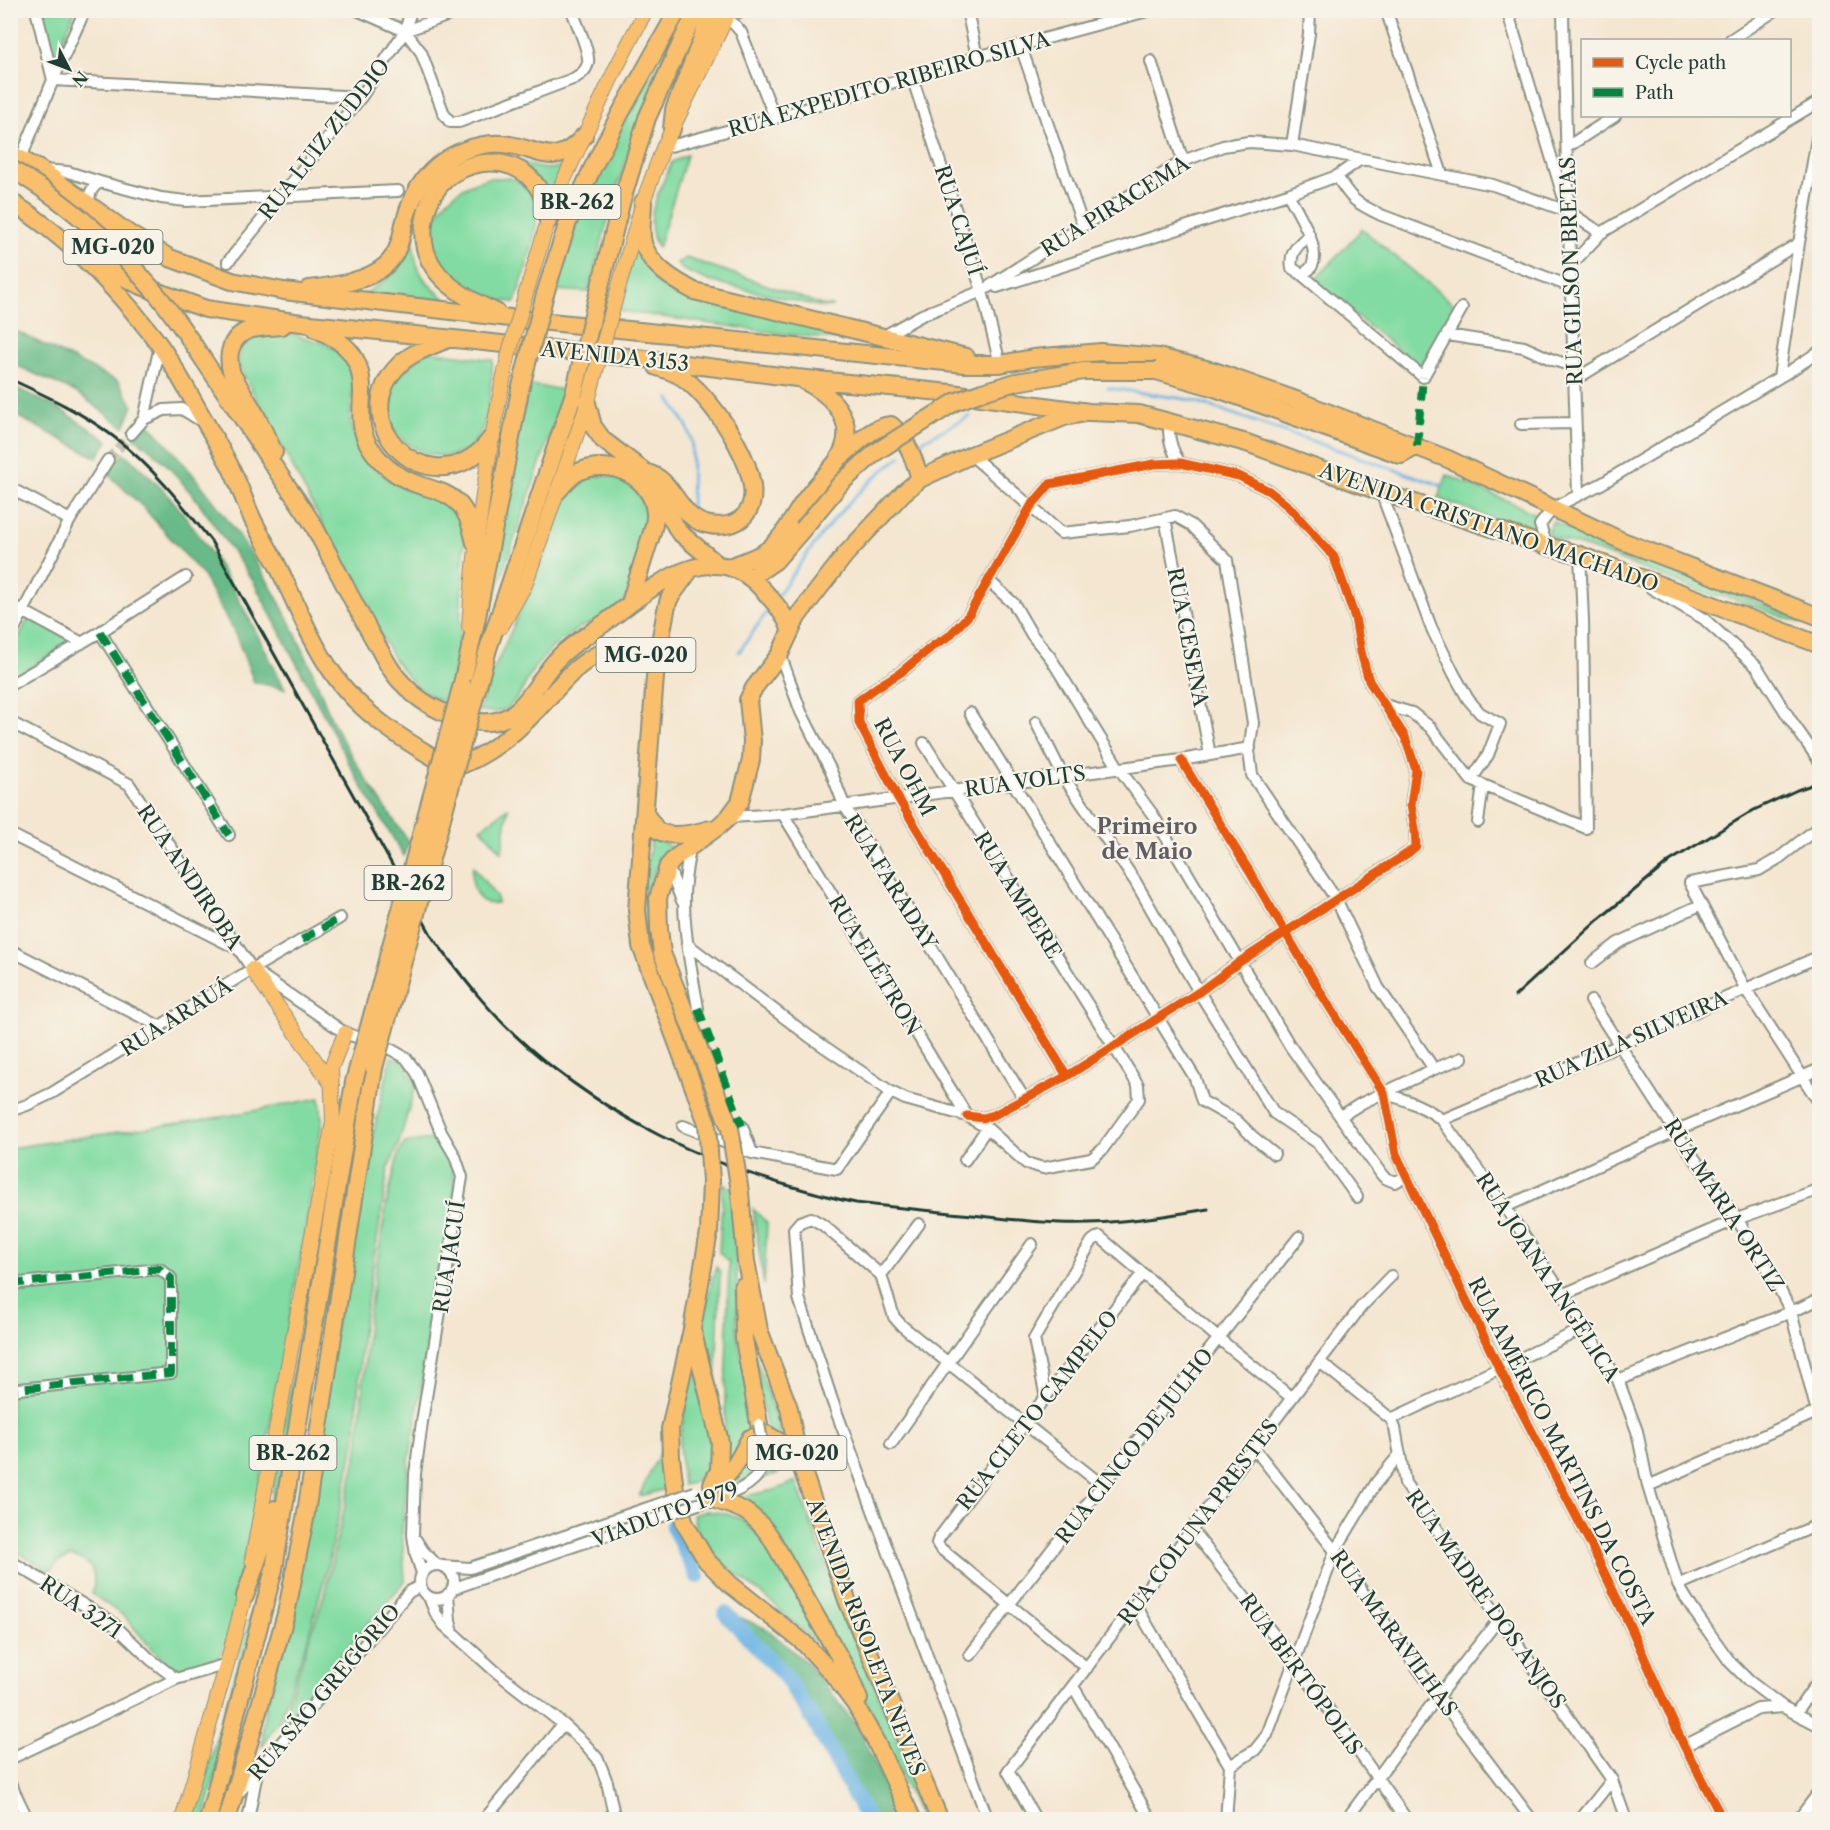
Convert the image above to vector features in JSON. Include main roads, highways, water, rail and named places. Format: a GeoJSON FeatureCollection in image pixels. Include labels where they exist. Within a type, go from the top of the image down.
{"type":"FeatureCollection","features":[{"type":"Feature","properties":{"kind":"highway","name":"BR-262"},"geometry":{"type":"LineString","coordinates":[[208,1820],[268,1592],[354,1082],[462,684],[477,618],[520,390],[545,294],[568,222],[620,114],[678,10]]}},
{"type":"Feature","properties":{"kind":"highway","name":"BR-262"},"geometry":{"type":"LineString","coordinates":[[226,1820],[286,1614],[305,1519],[374,1068],[488,649],[583,398],[597,298],[622,200],[647,118],[698,10]]}},
{"type":"Feature","properties":{"kind":"highway"},"geometry":{"type":"LineString","coordinates":[[672,129],[674,110],[724,14]]}},
{"type":"Feature","properties":{"kind":"highway"},"geometry":{"type":"LineString","coordinates":[[284,291],[312,289],[357,279],[385,266],[398,247],[409,207],[417,190],[429,173],[457,153],[478,146],[499,144],[541,154],[556,155],[572,148],[584,136]]}},
{"type":"Feature","properties":{"kind":"highway","name":"AVENIDA 3153"},"geometry":{"type":"LineString","coordinates":[[14,160],[41,170],[131,235],[170,258],[232,281],[284,291],[510,318],[856,354],[965,364],[995,364]]}},
{"type":"Feature","properties":{"kind":"highway","name":"MG-020"},"geometry":{"type":"LineString","coordinates":[[14,160],[43,188],[101,236],[155,291],[314,526],[380,649],[402,684],[421,700],[462,720],[491,723],[504,719],[526,700],[558,657],[630,603]]}},
{"type":"Feature","properties":{"kind":"highway"},"geometry":{"type":"LineString","coordinates":[[510,318],[462,295],[436,272],[427,255],[424,240],[424,222],[428,207],[441,184],[456,173],[473,166],[505,164],[527,174],[538,187],[546,202],[548,221]]}},
{"type":"Feature","properties":{"kind":"highway","name":"MG-020"},"geometry":{"type":"LineString","coordinates":[[10,201],[29,213],[84,257],[110,284],[160,346],[230,466],[254,521],[282,573],[312,638],[332,672],[350,694],[383,725],[452,768],[476,759],[518,728],[580,664],[606,650],[624,646],[632,648],[645,654],[656,664]]}},
{"type":"Feature","properties":{"kind":"highway"},"geometry":{"type":"LineString","coordinates":[[643,202],[644,246],[668,276],[694,291],[995,364]]}},
{"type":"Feature","properties":{"kind":"highway","name":"AVENIDA 3153"},"geometry":{"type":"LineString","coordinates":[[84,257],[139,285],[206,309],[301,323],[951,393],[1089,412],[1139,414],[1163,421]]}},
{"type":"Feature","properties":{"kind":"highway"},"geometry":{"type":"LineString","coordinates":[[314,526],[297,488],[273,451],[266,433],[229,366],[230,349],[235,340],[249,330],[301,323],[345,344],[353,354],[361,378],[361,423],[368,445],[379,460],[407,481],[442,492],[459,505],[470,525],[475,543]]}},
{"type":"Feature","properties":{"kind":"highway"},"geometry":{"type":"LineString","coordinates":[[452,338],[415,353],[389,376],[382,392],[380,409],[383,426],[390,441],[402,454],[417,463],[433,467],[450,466],[467,461],[481,451],[492,437]]}},
{"type":"Feature","properties":{"kind":"highway","name":"AVENIDA CRISTIANO MACHADO"},"geometry":{"type":"LineString","coordinates":[[995,364],[1101,352],[1158,357],[1214,371],[1417,446],[1620,540],[1820,617]]}},
{"type":"Feature","properties":{"kind":"highway"},"geometry":{"type":"LineString","coordinates":[[583,398],[593,426],[603,440],[645,472],[662,481],[691,517],[710,525],[734,524],[746,515],[754,499],[747,467],[735,439],[700,392],[679,375],[638,358]]}},
{"type":"Feature","properties":{"kind":"highway","name":"AVENIDA CRISTIANO MACHADO"},"geometry":{"type":"LineString","coordinates":[[756,583],[841,483],[876,452],[955,402],[1016,382],[1084,370],[1156,371],[1212,387],[1401,455],[1417,446]]}},
{"type":"Feature","properties":{"kind":"highway"},"geometry":{"type":"LineString","coordinates":[[797,378],[818,388],[837,406],[845,421],[846,440],[838,459]]}},
{"type":"Feature","properties":{"kind":"highway"},"geometry":{"type":"LineString","coordinates":[[645,813],[657,830],[681,835],[698,833],[724,821],[740,802],[751,760],[752,741],[748,700],[754,688],[780,654],[798,617],[845,555],[903,493],[920,479],[971,455],[1064,417],[1089,412]]}},
{"type":"Feature","properties":{"kind":"highway","name":"AVENIDA CRISTIANO MACHADO"},"geometry":{"type":"LineString","coordinates":[[1163,421],[1248,443],[1381,492],[1580,555],[1820,645]]}},
{"type":"Feature","properties":{"kind":"highway"},"geometry":{"type":"LineString","coordinates":[[630,603],[669,577],[703,565],[723,565],[765,552],[782,535],[789,522],[838,459],[880,426],[891,425],[898,431],[914,459],[920,479]]}},
{"type":"Feature","properties":{"kind":"highway"},"geometry":{"type":"LineString","coordinates":[[558,491],[569,478],[581,471],[606,467],[629,473],[641,482],[649,493],[654,507],[655,521],[630,603]]}},
{"type":"Feature","properties":{"kind":"highway"},"geometry":{"type":"LineString","coordinates":[[645,472],[679,532],[723,565],[756,583],[786,617],[790,631]]}},
{"type":"Feature","properties":{"kind":"highway","name":"MG-020"},"geometry":{"type":"LineString","coordinates":[[645,813],[656,664],[666,610],[669,599],[691,569]]}},
{"type":"Feature","properties":{"kind":"highway"},"geometry":{"type":"LineString","coordinates":[[1788,633],[1802,628],[1820,635]]}},
{"type":"Feature","properties":{"kind":"highway","name":"AVENIDA RISOLETA NEVES"},"geometry":{"type":"LineString","coordinates":[[645,813],[637,910],[641,946],[707,1123],[711,1181],[709,1232],[705,1258],[670,1429],[670,1458],[675,1490],[685,1524],[706,1560],[730,1584],[802,1642],[831,1672],[855,1704],[913,1820]]}},
{"type":"Feature","properties":{"kind":"highway","name":"AVENIDA RISOLETA NEVES"},"geometry":{"type":"LineString","coordinates":[[724,821],[675,858],[668,866],[658,898],[662,953],[736,1127],[746,1262],[759,1330],[789,1407],[798,1457],[847,1600],[940,1820]]}},
{"type":"Feature","properties":{"kind":"highway"},"geometry":{"type":"LineString","coordinates":[[746,1262],[743,1289],[744,1340],[759,1424]]}},
{"type":"Feature","properties":{"kind":"highway"},"geometry":{"type":"LineString","coordinates":[[692,1329],[720,1442],[719,1470],[707,1496]]}},
{"type":"Feature","properties":{"kind":"highway"},"geometry":{"type":"LineString","coordinates":[[707,1496],[730,1473],[750,1438],[766,1434],[785,1445],[798,1457]]}},
{"type":"Feature","properties":{"kind":"highway"},"geometry":{"type":"LineString","coordinates":[[245,1596],[291,1463]]}},
{"type":"Feature","properties":{"kind":"highway"},"geometry":{"type":"LineString","coordinates":[[707,1496],[740,1508],[756,1518],[771,1536],[848,1672],[876,1742]]}},
{"type":"Feature","properties":{"kind":"main road","name":"BR-262"},"geometry":{"type":"LineString","coordinates":[[467,659],[480,501],[509,353],[548,221],[562,184],[646,10]]}},
{"type":"Feature","properties":{"kind":"main road","name":"BR-262"},"geometry":{"type":"LineString","coordinates":[[488,649],[525,585],[558,491],[583,398],[615,300],[643,202],[672,129]]}},
{"type":"Feature","properties":{"kind":"main road"},"geometry":{"type":"LineString","coordinates":[[252,969],[332,1085]]}},
{"type":"Feature","properties":{"kind":"main road"},"geometry":{"type":"LineString","coordinates":[[182,1820],[245,1596],[333,1122],[331,1068],[345,1033]]}},
{"type":"Feature","properties":{"kind":"waterway"},"geometry":{"type":"LineString","coordinates":[[1108,388],[1192,400],[1443,486]]}},
{"type":"Feature","properties":{"kind":"waterway"},"geometry":{"type":"LineString","coordinates":[[669,398],[687,426],[692,442],[691,507]]}},
{"type":"Feature","properties":{"kind":"waterway"},"geometry":{"type":"LineString","coordinates":[[916,444],[970,416]]}},
{"type":"Feature","properties":{"kind":"waterway"},"geometry":{"type":"LineString","coordinates":[[776,598],[832,522],[863,488],[901,456]]}},
{"type":"Feature","properties":{"kind":"waterway"},"geometry":{"type":"LineString","coordinates":[[739,652],[771,606]]}},
{"type":"Feature","properties":{"kind":"waterway"},"geometry":{"type":"LineString","coordinates":[[673,1526],[697,1576]]}},
{"type":"Feature","properties":{"kind":"waterway"},"geometry":{"type":"LineString","coordinates":[[726,1614],[785,1676],[814,1721],[868,1820]]}},
{"type":"Feature","properties":{"kind":"tunnel"},"geometry":{"type":"LineString","coordinates":[[108,460],[131,434]]}},
{"type":"Feature","properties":{"kind":"railway"},"geometry":{"type":"LineString","coordinates":[[10,379],[51,398],[102,428],[128,448],[154,473],[189,513],[211,541],[433,938],[502,1022],[528,1047],[591,1095],[660,1136],[732,1167],[770,1180],[856,1203],[1060,1223],[1116,1222],[1208,1209]]}},
{"type":"Feature","properties":{"kind":"railway"},"geometry":{"type":"LineString","coordinates":[[1515,996],[1598,920],[1670,861],[1754,810],[1820,782]]}},
{"type":"Feature","properties":{"kind":"district","name":"Primeiro de Maio"},"geometry":{"type":"Point","coordinates":[1147,838]}}]}
